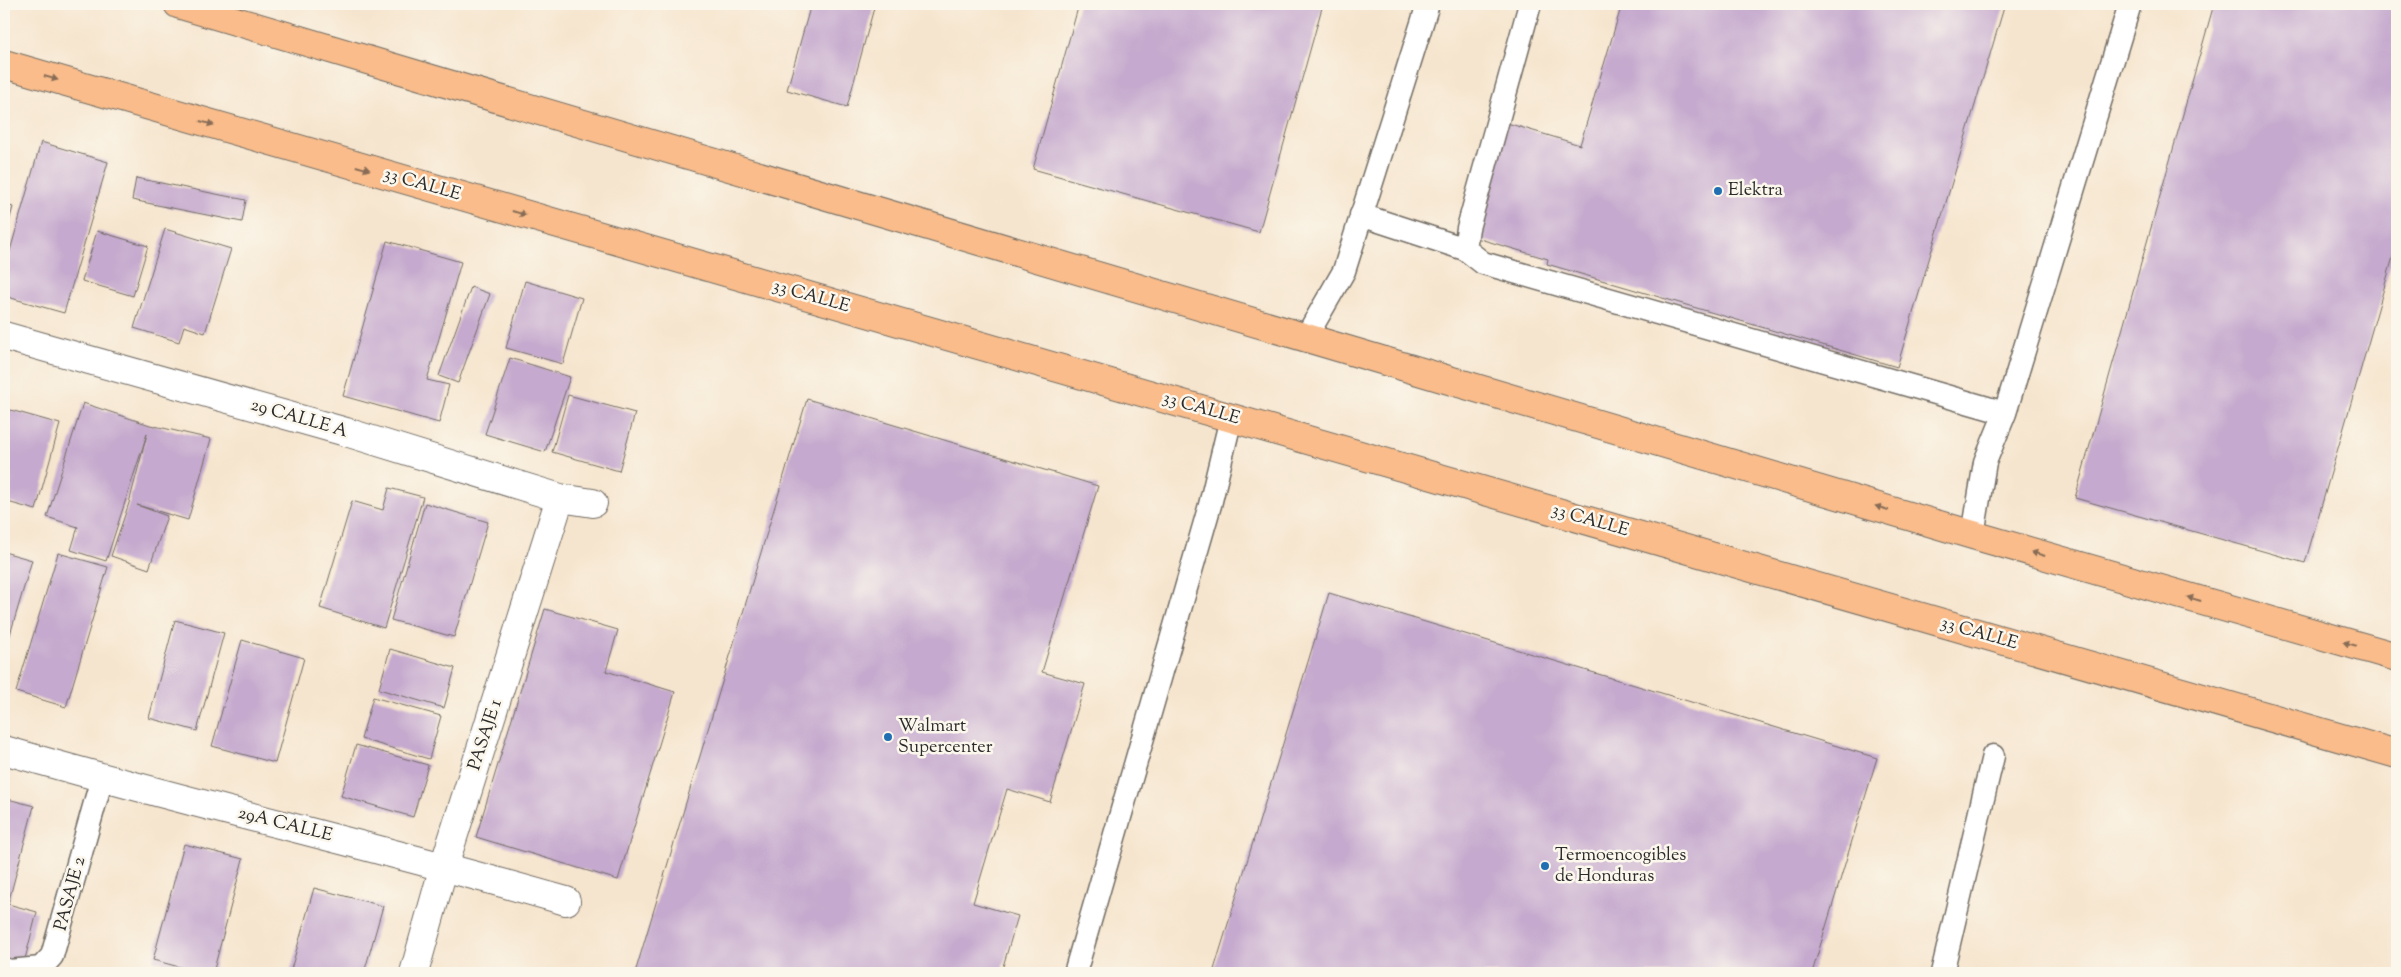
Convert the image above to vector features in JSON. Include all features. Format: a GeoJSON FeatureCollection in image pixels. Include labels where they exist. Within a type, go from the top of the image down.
{"type":"FeatureCollection","features":[{"type":"Feature","properties":{"kind":"main road"},"geometry":{"type":"LineString","coordinates":[[178,4],[1972,535],[2397,657]]}},
{"type":"Feature","properties":{"kind":"main road","name":"33 CALLE"},"geometry":{"type":"LineString","coordinates":[[4,64],[2397,754]]}},
{"type":"Feature","properties":{"kind":"street","name":"29 CALLE A"},"geometry":{"type":"LineString","coordinates":[[4,336],[346,432],[560,498],[593,503]]}},
{"type":"Feature","properties":{"kind":"street","name":"PASAJE 1"},"geometry":{"type":"LineString","coordinates":[[414,973],[444,866],[560,498]]}},
{"type":"Feature","properties":{"kind":"street","name":"29A CALLE"},"geometry":{"type":"LineString","coordinates":[[4,750],[102,778],[444,866],[566,901]]}},
{"type":"Feature","properties":{"kind":"lane"},"geometry":{"type":"LineString","coordinates":[[1306,337],[1344,271],[1428,4]]}},
{"type":"Feature","properties":{"kind":"lane"},"geometry":{"type":"LineString","coordinates":[[1465,249],[1468,228],[1530,4]]}},
{"type":"Feature","properties":{"kind":"lane"},"geometry":{"type":"LineString","coordinates":[[1972,535],[1985,462],[2005,412],[2130,4]]}},
{"type":"Feature","properties":{"kind":"lane"},"geometry":{"type":"LineString","coordinates":[[1361,215],[1465,249],[1483,263],[2005,412]]}},
{"type":"Feature","properties":{"kind":"lane"},"geometry":{"type":"LineString","coordinates":[[1075,973],[1210,505],[1231,418]]}},
{"type":"Feature","properties":{"kind":"lane"},"geometry":{"type":"LineString","coordinates":[[1942,973],[1993,756]]}},
{"type":"Feature","properties":{"kind":"lane","name":"PASAJE 2"},"geometry":{"type":"LineString","coordinates":[[4,969],[41,968],[52,956],[102,778]]}},
{"type":"Feature","properties":{"kind":"building"},"geometry":{"type":"Polygon","coordinates":[[[811,4],[875,4],[847,107],[787,90],[811,4]]]}},
{"type":"Feature","properties":{"kind":"building"},"geometry":{"type":"Polygon","coordinates":[[[1079,4],[1323,4],[1259,232],[1033,169],[1079,4]]]}},
{"type":"Feature","properties":{"kind":"building","name":"Elektra"},"geometry":{"type":"Polygon","coordinates":[[[1622,4],[2005,4],[1897,367],[1547,264],[1548,259],[1473,237],[1507,123],[1580,145],[1622,4]]]}},
{"type":"Feature","properties":{"kind":"building"},"geometry":{"type":"Polygon","coordinates":[[[2214,4],[2397,4],[2397,243],[2305,563],[2075,498],[2214,4]]]}},
{"type":"Feature","properties":{"kind":"building"},"geometry":{"type":"Polygon","coordinates":[[[41,142],[108,162],[64,313],[4,296],[4,272],[41,142]]]}},
{"type":"Feature","properties":{"kind":"building"},"geometry":{"type":"Polygon","coordinates":[[[136,178],[246,200],[242,222],[132,200],[136,178]]]}},
{"type":"Feature","properties":{"kind":"building"},"geometry":{"type":"Polygon","coordinates":[[[4,204],[13,207],[4,240],[4,204]]]}},
{"type":"Feature","properties":{"kind":"building"},"geometry":{"type":"Polygon","coordinates":[[[165,229],[231,249],[205,333],[184,326],[179,342],[134,328],[165,229]]]}},
{"type":"Feature","properties":{"kind":"building"},"geometry":{"type":"Polygon","coordinates":[[[97,231],[148,246],[133,296],[82,281],[97,231]]]}},
{"type":"Feature","properties":{"kind":"building"},"geometry":{"type":"Polygon","coordinates":[[[387,241],[461,262],[427,380],[449,385],[439,423],[343,396],[387,241]]]}},
{"type":"Feature","properties":{"kind":"building"},"geometry":{"type":"Polygon","coordinates":[[[525,281],[582,298],[563,364],[506,348],[525,281]]]}},
{"type":"Feature","properties":{"kind":"building"},"geometry":{"type":"Polygon","coordinates":[[[471,287],[490,294],[458,383],[439,376],[471,287]]]}},
{"type":"Feature","properties":{"kind":"building"},"geometry":{"type":"Polygon","coordinates":[[[510,358],[570,377],[545,452],[485,434],[510,358]]]}},
{"type":"Feature","properties":{"kind":"building"},"geometry":{"type":"Polygon","coordinates":[[[568,395],[635,413],[619,471],[552,452],[568,395]]]}},
{"type":"Feature","properties":{"kind":"building","name":"Walmart Supercenter"},"geometry":{"type":"Polygon","coordinates":[[[807,399],[1098,486],[1042,672],[1085,684],[1050,802],[1007,789],[973,903],[1018,916],[1001,973],[635,973],[807,399]]]}},
{"type":"Feature","properties":{"kind":"building"},"geometry":{"type":"Polygon","coordinates":[[[83,403],[150,425],[211,439],[188,520],[137,505],[167,516],[149,569],[111,556],[129,503],[147,434],[106,561],[71,550],[78,527],[47,517],[83,403]]]}},
{"type":"Feature","properties":{"kind":"building"},"geometry":{"type":"Polygon","coordinates":[[[7,409],[60,424],[36,510],[4,501],[4,419],[7,409]]]}},
{"type":"Feature","properties":{"kind":"building"},"geometry":{"type":"Polygon","coordinates":[[[389,488],[423,497],[384,628],[320,608],[352,501],[383,510],[389,488]]]}},
{"type":"Feature","properties":{"kind":"building"},"geometry":{"type":"Polygon","coordinates":[[[425,503],[488,522],[454,637],[391,620],[425,503]]]}},
{"type":"Feature","properties":{"kind":"building"},"geometry":{"type":"Polygon","coordinates":[[[4,552],[32,560],[4,655],[4,552]]]}},
{"type":"Feature","properties":{"kind":"building"},"geometry":{"type":"Polygon","coordinates":[[[58,553],[108,567],[66,707],[16,692],[58,553]]]}},
{"type":"Feature","properties":{"kind":"building","name":"Termoencogibles de Honduras"},"geometry":{"type":"Polygon","coordinates":[[[1329,593],[1877,758],[1812,973],[1213,973],[1329,593]]]}},
{"type":"Feature","properties":{"kind":"building"},"geometry":{"type":"Polygon","coordinates":[[[545,609],[618,630],[606,671],[675,692],[618,880],[476,837],[545,609]]]}},
{"type":"Feature","properties":{"kind":"building"},"geometry":{"type":"Polygon","coordinates":[[[175,620],[224,633],[197,731],[149,718],[175,620]]]}},
{"type":"Feature","properties":{"kind":"building"},"geometry":{"type":"Polygon","coordinates":[[[242,640],[304,658],[275,763],[212,746],[242,640]]]}},
{"type":"Feature","properties":{"kind":"building"},"geometry":{"type":"Polygon","coordinates":[[[390,649],[455,668],[444,708],[379,689],[390,649]]]}},
{"type":"Feature","properties":{"kind":"building"},"geometry":{"type":"Polygon","coordinates":[[[373,697],[441,716],[429,759],[361,739],[373,697]]]}},
{"type":"Feature","properties":{"kind":"building"},"geometry":{"type":"Polygon","coordinates":[[[356,745],[428,765],[413,817],[341,796],[356,745]]]}},
{"type":"Feature","properties":{"kind":"building"},"geometry":{"type":"Polygon","coordinates":[[[4,798],[34,806],[8,904],[37,912],[24,963],[4,958],[4,798]]]}},
{"type":"Feature","properties":{"kind":"building"},"geometry":{"type":"Polygon","coordinates":[[[184,844],[243,859],[213,973],[202,973],[153,960],[184,844]]]}},
{"type":"Feature","properties":{"kind":"building"},"geometry":{"type":"Polygon","coordinates":[[[314,888],[383,906],[364,973],[290,973],[314,888]]]}},
{"type":"Feature","properties":{"kind":"place","name":"Elektra"},"geometry":{"type":"Point","coordinates":[1718,191]}},
{"type":"Feature","properties":{"kind":"place","name":"Walmart Supercenter"},"geometry":{"type":"Point","coordinates":[888,737]}},
{"type":"Feature","properties":{"kind":"place","name":"Termoencogibles de Honduras"},"geometry":{"type":"Point","coordinates":[1545,866]}}]}
